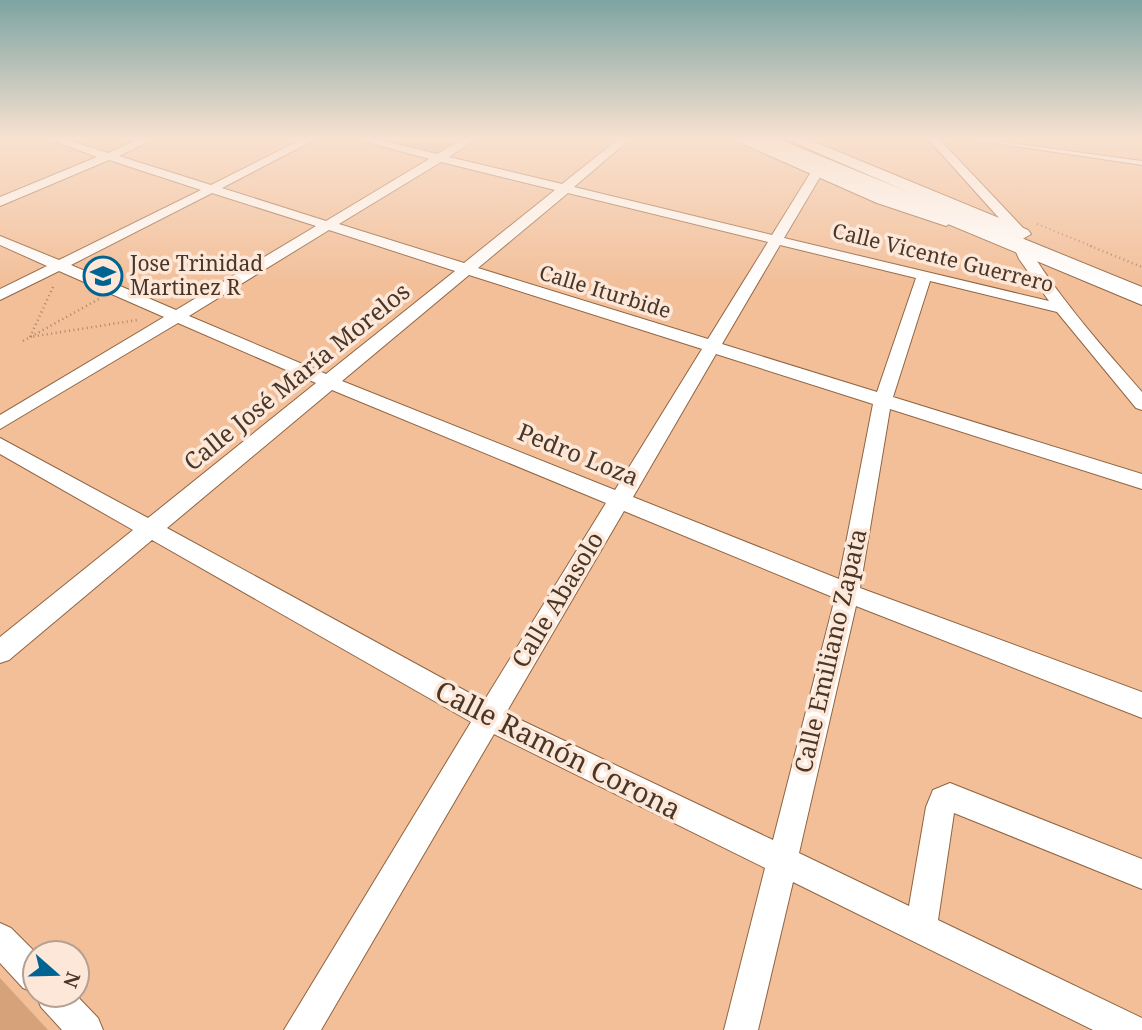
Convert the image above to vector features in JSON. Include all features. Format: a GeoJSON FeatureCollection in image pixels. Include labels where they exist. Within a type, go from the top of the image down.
{"type":"FeatureCollection","features":[{"type":"Feature","properties":{"kind":"highway"},"geometry":{"type":"LineString","coordinates":[[887,188],[1020,240],[1142,283]]}},
{"type":"Feature","properties":{"kind":"highway"},"geometry":{"type":"LineString","coordinates":[[894,188],[1020,240],[1142,297]]}},
{"type":"Feature","properties":{"kind":"street"},"geometry":{"type":"LineString","coordinates":[[0,202],[32,188]]}},
{"type":"Feature","properties":{"kind":"street","name":"Calle Iturbide"},"geometry":{"type":"LineString","coordinates":[[207,188],[1142,482]]}},
{"type":"Feature","properties":{"kind":"street"},"geometry":{"type":"LineString","coordinates":[[0,423],[389,188]]}},
{"type":"Feature","properties":{"kind":"street","name":"Calle Vicente Guerrero"},"geometry":{"type":"LineString","coordinates":[[566,188],[1062,309]]}},
{"type":"Feature","properties":{"kind":"street","name":"Calle José María Morelos"},"geometry":{"type":"LineString","coordinates":[[0,652],[566,188]]}},
{"type":"Feature","properties":{"kind":"street","name":"Calle Abasolo"},"geometry":{"type":"LineString","coordinates":[[301,1030],[807,188]]}},
{"type":"Feature","properties":{"kind":"street"},"geometry":{"type":"LineString","coordinates":[[856,188],[883,199],[1020,240]]}},
{"type":"Feature","properties":{"kind":"street"},"geometry":{"type":"LineString","coordinates":[[904,188],[1020,240]]}},
{"type":"Feature","properties":{"kind":"street"},"geometry":{"type":"LineString","coordinates":[[979,188],[1000,210],[1020,240],[1026,259],[1062,309],[1142,404]]}},
{"type":"Feature","properties":{"kind":"street"},"geometry":{"type":"LineString","coordinates":[[0,295],[210,189]]}},
{"type":"Feature","properties":{"kind":"street","name":"Pedro Loza"},"geometry":{"type":"LineString","coordinates":[[0,240],[329,382],[848,593],[1142,705]]}},
{"type":"Feature","properties":{"kind":"street","name":"Calle Emiliano Zapata"},"geometry":{"type":"LineString","coordinates":[[741,1030],[848,593],[883,400],[925,274]]}},
{"type":"Feature","properties":{"kind":"street","name":"Calle Ramón Corona"},"geometry":{"type":"LineString","coordinates":[[0,445],[487,717],[1130,1030]]}},
{"type":"Feature","properties":{"kind":"street"},"geometry":{"type":"LineString","coordinates":[[921,929],[940,807],[943,800],[950,797],[1142,874]]}},
{"type":"Feature","properties":{"kind":"street"},"geometry":{"type":"LineString","coordinates":[[0,939],[21,961]]}},
{"type":"Feature","properties":{"kind":"street"},"geometry":{"type":"LineString","coordinates":[[66,1009],[86,1030]]}},
{"type":"Feature","properties":{"kind":"path"},"geometry":{"type":"LineString","coordinates":[[1000,210],[1142,267]]}},
{"type":"Feature","properties":{"kind":"path"},"geometry":{"type":"LineString","coordinates":[[30,337],[60,266]]}},
{"type":"Feature","properties":{"kind":"path"},"geometry":{"type":"LineString","coordinates":[[23,341],[116,290]]}},
{"type":"Feature","properties":{"kind":"path"},"geometry":{"type":"LineString","coordinates":[[30,337],[175,315]]}},
{"type":"Feature","properties":{"kind":"shaded area"},"geometry":{"type":"Polygon","coordinates":[[[0,978],[21,1001],[21,1009],[29,1009],[48,1030],[0,1030],[0,978]]]}},
{"type":"Feature","properties":{"kind":"place","name":"Jose Trinidad Martinez R"},"geometry":{"type":"Point","coordinates":[103,276]}}]}
